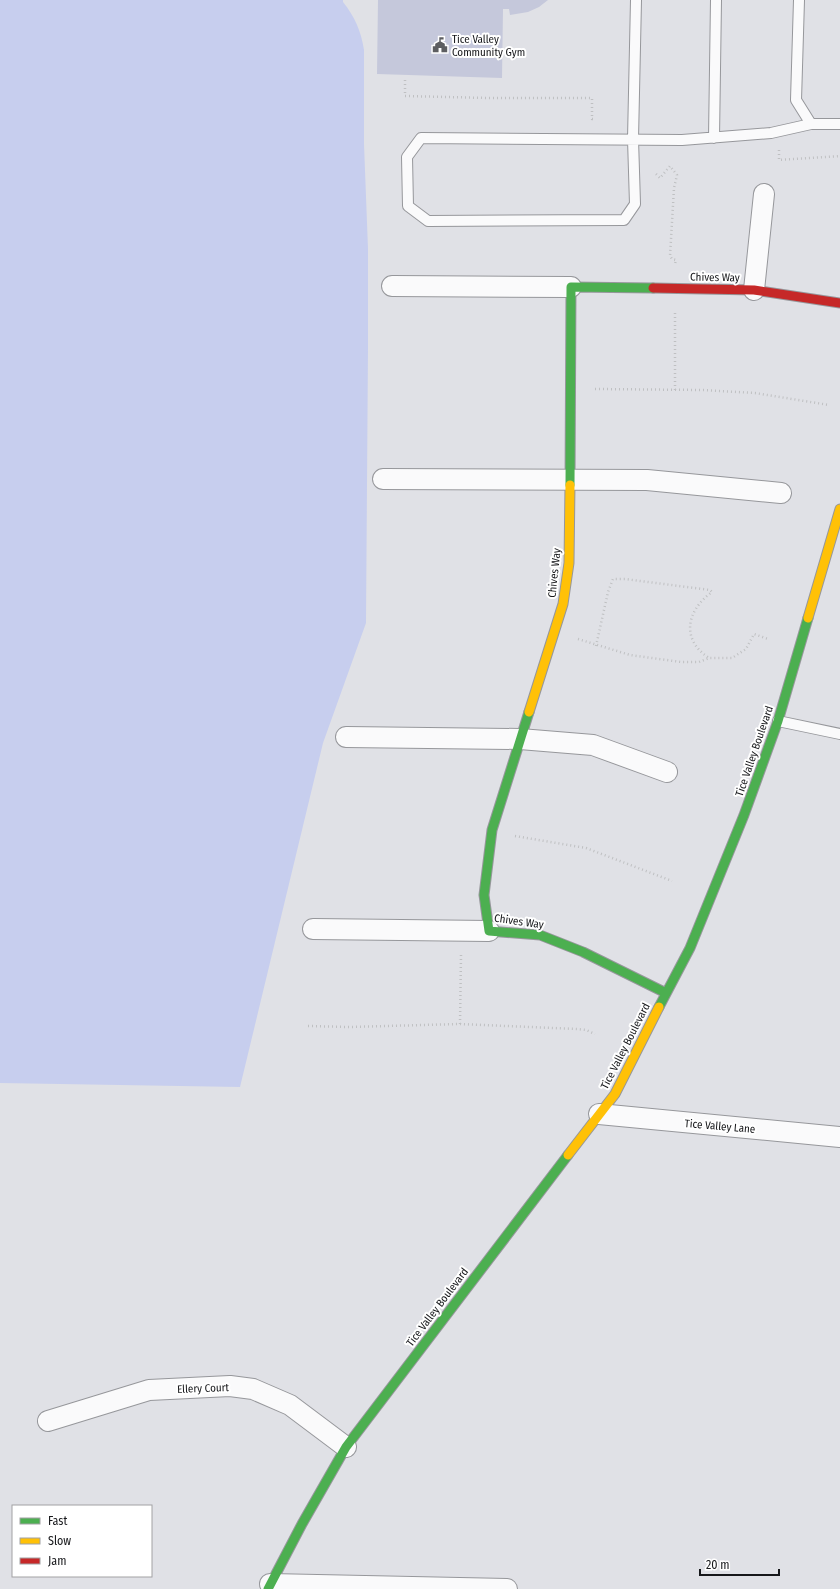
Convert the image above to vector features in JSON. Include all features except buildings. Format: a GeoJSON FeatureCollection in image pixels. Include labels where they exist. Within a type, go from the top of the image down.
{"type":"FeatureCollection","features":[{"type":"Feature","properties":{"kind":"street"},"geometry":{"type":"LineString","coordinates":[[754,290],[764,194]]}},
{"type":"Feature","properties":{"kind":"street"},"geometry":{"type":"LineString","coordinates":[[392,286],[571,287]]}},
{"type":"Feature","properties":{"kind":"street","name":"Chives Way"},"geometry":{"type":"LineString","coordinates":[[666,993],[583,952],[540,934],[489,931],[484,895],[492,830],[563,604],[569,563],[571,481],[571,287],[754,290],[840,303]]}},
{"type":"Feature","properties":{"kind":"street"},"geometry":{"type":"LineString","coordinates":[[384,479],[571,481],[646,480],[781,493]]}},
{"type":"Feature","properties":{"kind":"street","name":"Tice Valley Boulevard"},"geometry":{"type":"LineString","coordinates":[[269,1587],[346,1447],[615,1094],[690,948],[744,815],[778,720],[840,512]]}},
{"type":"Feature","properties":{"kind":"street"},"geometry":{"type":"LineString","coordinates":[[346,738],[520,739],[593,745],[667,772]]}},
{"type":"Feature","properties":{"kind":"street"},"geometry":{"type":"LineString","coordinates":[[313,929],[489,931]]}},
{"type":"Feature","properties":{"kind":"street","name":"Tice Valley Lane"},"geometry":{"type":"LineString","coordinates":[[599,1114],[840,1137]]}},
{"type":"Feature","properties":{"kind":"street","name":"Ellery Court"},"geometry":{"type":"LineString","coordinates":[[48,1421],[149,1390],[230,1386],[253,1389],[290,1405],[346,1447]]}},
{"type":"Feature","properties":{"kind":"street"},"geometry":{"type":"LineString","coordinates":[[269,1587],[507,1589]]}},
{"type":"Feature","properties":{"kind":"lane"},"geometry":{"type":"LineString","coordinates":[[636,0],[633,139],[635,204],[624,220],[428,221],[408,206],[407,157],[421,138],[633,139],[682,140],[771,133],[811,124],[840,124]]}},
{"type":"Feature","properties":{"kind":"lane"},"geometry":{"type":"LineString","coordinates":[[714,138],[716,0]]}},
{"type":"Feature","properties":{"kind":"lane"},"geometry":{"type":"LineString","coordinates":[[799,0],[796,100],[811,124]]}},
{"type":"Feature","properties":{"kind":"lane"},"geometry":{"type":"LineString","coordinates":[[778,720],[840,734]]}},
{"type":"Feature","properties":{"kind":"path"},"geometry":{"type":"LineString","coordinates":[[405,80],[405,96],[592,98],[592,118],[599,119]]}},
{"type":"Feature","properties":{"kind":"path"},"geometry":{"type":"LineString","coordinates":[[779,148],[780,160],[840,156]]}},
{"type":"Feature","properties":{"kind":"path"},"geometry":{"type":"LineString","coordinates":[[656,174],[660,178],[670,166],[677,175],[674,188],[670,256],[672,259],[676,260],[675,266]]}},
{"type":"Feature","properties":{"kind":"path"},"geometry":{"type":"LineString","coordinates":[[675,310],[675,390]]}},
{"type":"Feature","properties":{"kind":"path"},"geometry":{"type":"LineString","coordinates":[[588,388],[755,393],[830,405]]}},
{"type":"Feature","properties":{"kind":"path"},"geometry":{"type":"LineString","coordinates":[[596,646],[608,592],[613,579],[632,580],[710,590],[712,592],[704,597],[694,609],[690,618],[690,634],[695,645],[709,658]]}},
{"type":"Feature","properties":{"kind":"path"},"geometry":{"type":"LineString","coordinates":[[572,637],[596,646],[630,655],[657,659],[698,662],[709,658],[732,658],[746,649],[754,634],[768,639]]}},
{"type":"Feature","properties":{"kind":"path"},"geometry":{"type":"LineString","coordinates":[[511,835],[586,848],[672,881]]}},
{"type":"Feature","properties":{"kind":"path"},"geometry":{"type":"LineString","coordinates":[[460,1024],[461,952]]}},
{"type":"Feature","properties":{"kind":"path"},"geometry":{"type":"LineString","coordinates":[[308,1026],[350,1027],[460,1024],[577,1029],[586,1030],[596,1034]]}},
{"type":"Feature","properties":{"kind":"shaded area"},"geometry":{"type":"Polygon","coordinates":[[[0,0],[343,0],[357,24],[363,43],[364,144],[368,249],[366,623],[323,743],[240,1087],[0,1083],[0,0]]]}},
{"type":"Feature","properties":{"kind":"traffic: fast"},"geometry":{"type":"LineString","coordinates":[[570,485],[571,287],[653,288]]}},
{"type":"Feature","properties":{"kind":"traffic: fast"},"geometry":{"type":"LineString","coordinates":[[659,1007],[690,948],[744,815],[778,721],[808,618]]}},
{"type":"Feature","properties":{"kind":"traffic: fast"},"geometry":{"type":"LineString","coordinates":[[529,712],[492,830],[484,895],[489,931],[540,935],[583,952],[666,993]]}},
{"type":"Feature","properties":{"kind":"traffic: fast"},"geometry":{"type":"LineString","coordinates":[[268,1589],[302,1524],[346,1447],[568,1155]]}},
{"type":"Feature","properties":{"kind":"traffic: slow"},"geometry":{"type":"LineString","coordinates":[[529,712],[563,604],[569,563],[570,485]]}},
{"type":"Feature","properties":{"kind":"traffic: slow"},"geometry":{"type":"LineString","coordinates":[[808,618],[840,509]]}},
{"type":"Feature","properties":{"kind":"traffic: slow"},"geometry":{"type":"LineString","coordinates":[[568,1155],[615,1094],[659,1007]]}},
{"type":"Feature","properties":{"kind":"traffic: jam"},"geometry":{"type":"LineString","coordinates":[[653,288],[754,290],[840,303]]}},
{"type":"Feature","properties":{"kind":"place","name":"Tice Valley Community Gym"},"geometry":{"type":"Point","coordinates":[440,45]}}]}
